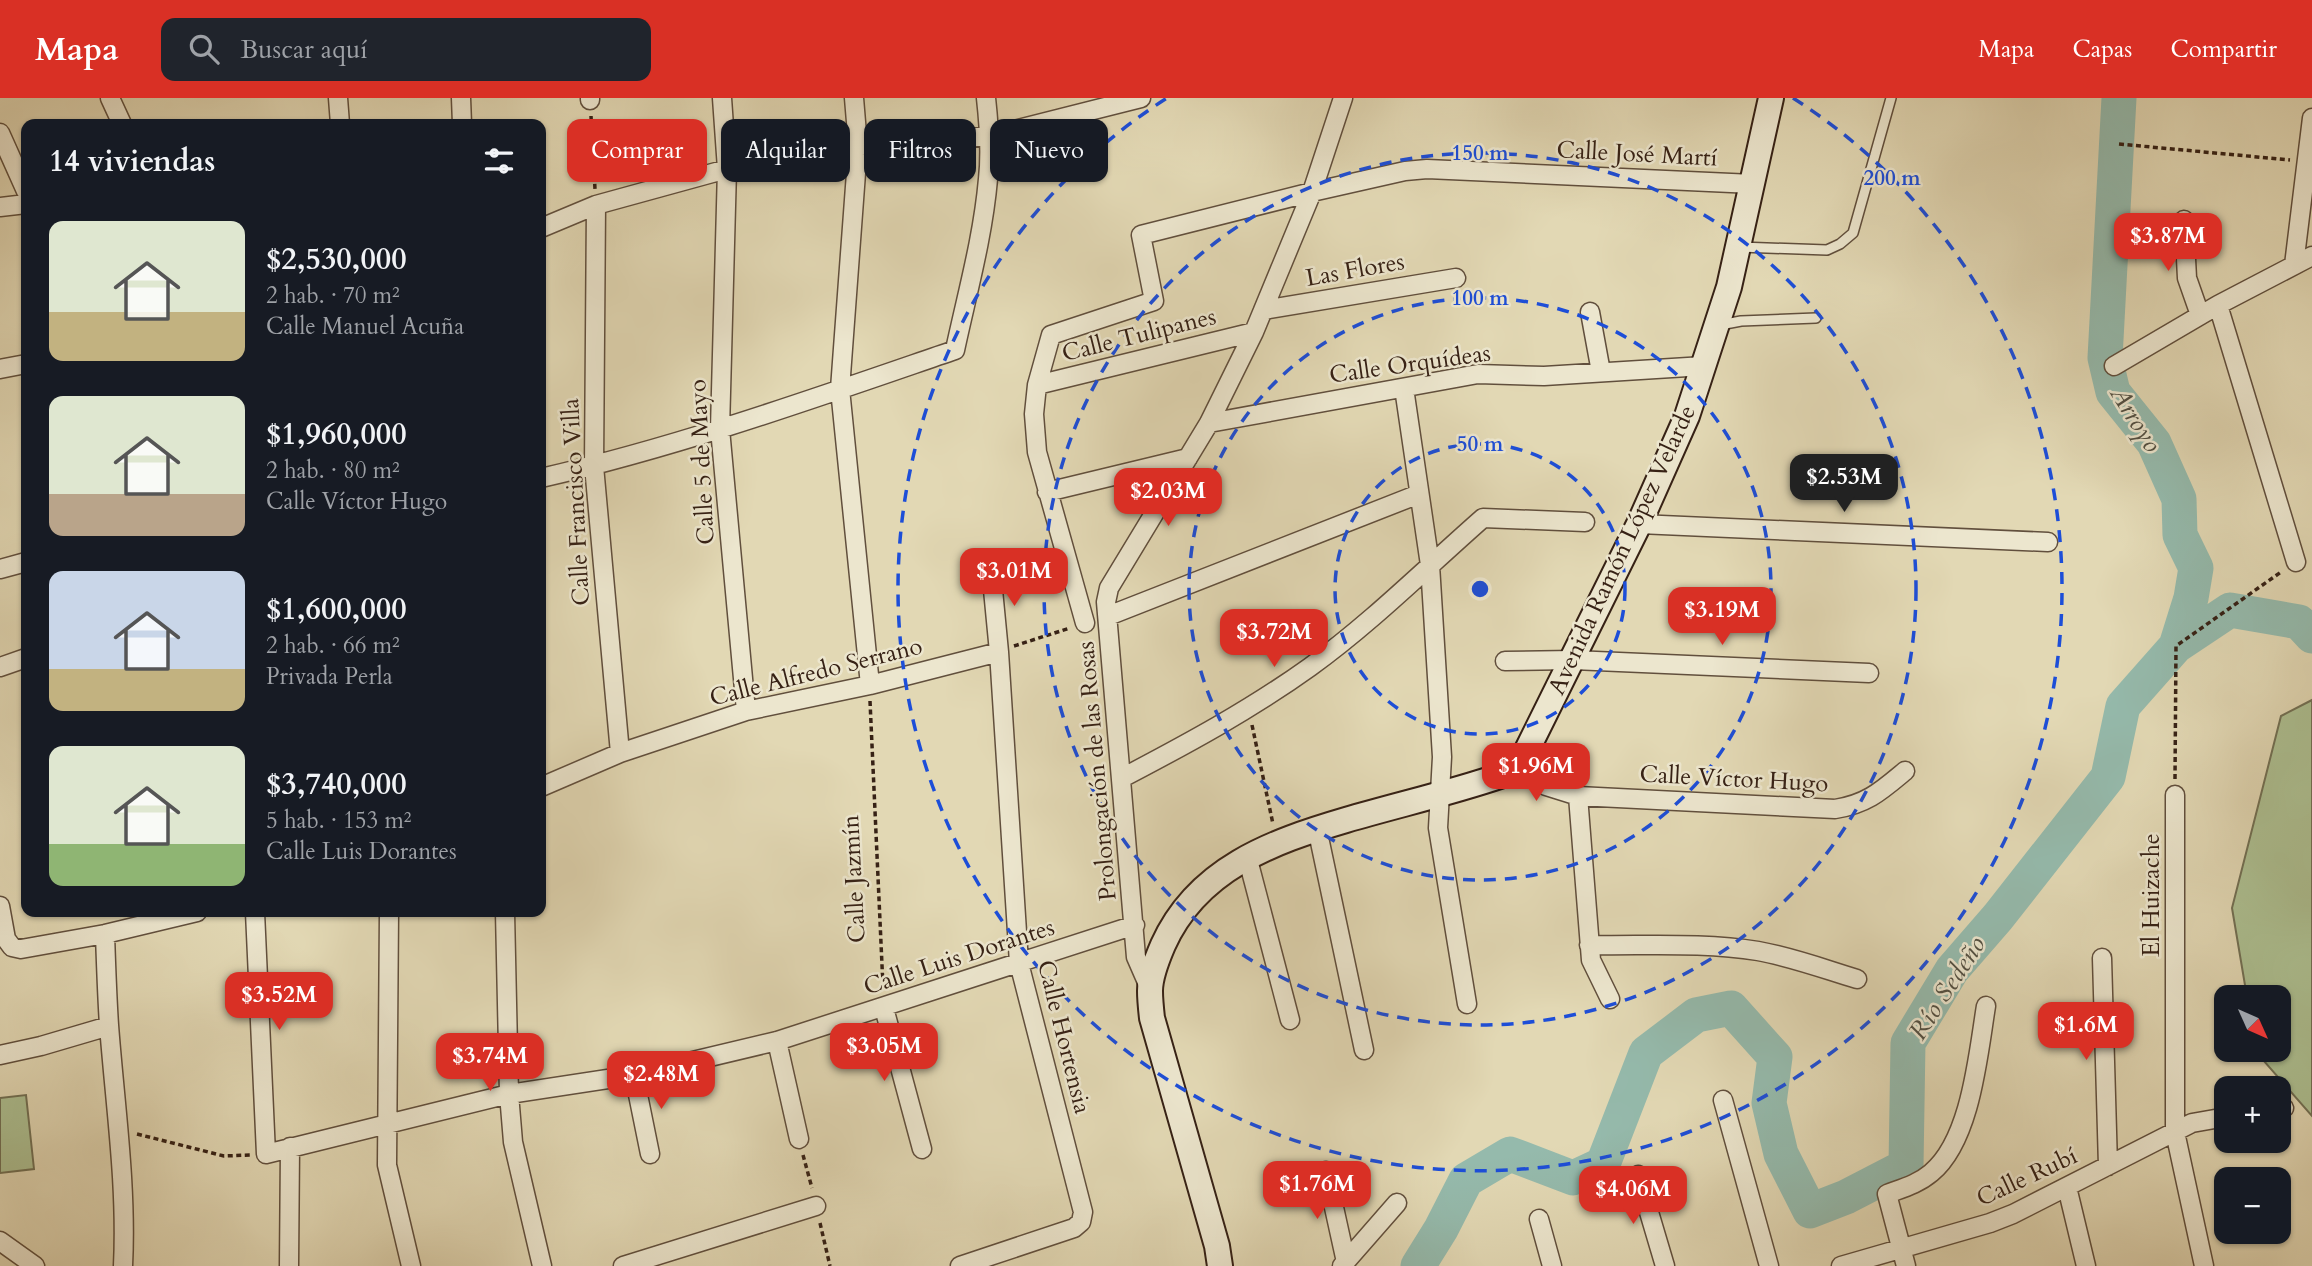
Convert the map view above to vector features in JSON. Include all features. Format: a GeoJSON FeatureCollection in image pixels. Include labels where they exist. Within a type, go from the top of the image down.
{"type":"FeatureCollection","features":[{"type":"Feature","properties":{"kind":"main road","name":"Avenida Ramón López Velarde"},"geometry":{"type":"LineString","coordinates":[[1220,1266],[1217,1246],[1152,1018],[1150,989],[1171,928],[1193,897],[1219,874],[1247,856],[1276,842],[1317,828],[1500,776],[1517,763],[1527,750],[1639,524],[1668,461],[1704,366],[1738,247],[1771,98]]}},
{"type":"Feature","properties":{"kind":"street"},"geometry":{"type":"LineString","coordinates":[[110,98],[120,119]]}},
{"type":"Feature","properties":{"kind":"street"},"geometry":{"type":"LineString","coordinates":[[338,98],[340,119]]}},
{"type":"Feature","properties":{"kind":"street"},"geometry":{"type":"LineString","coordinates":[[461,98],[463,119]]}},
{"type":"Feature","properties":{"kind":"street","name":"Calle 5 de Mayo"},"geometry":{"type":"LineString","coordinates":[[722,98],[723,119]]}},
{"type":"Feature","properties":{"kind":"street"},"geometry":{"type":"LineString","coordinates":[[854,98],[858,145],[840,389],[870,685]]}},
{"type":"Feature","properties":{"kind":"street"},"geometry":{"type":"LineString","coordinates":[[546,477],[594,466],[720,429],[954,350],[989,178],[990,135],[986,98]]}},
{"type":"Feature","properties":{"kind":"street","name":"Prolongación de las Rosas"},"geometry":{"type":"LineString","coordinates":[[1150,989],[1136,957],[1106,602],[1114,576],[1209,423],[1254,332],[1312,192],[1343,98]]}},
{"type":"Feature","properties":{"kind":"street"},"geometry":{"type":"LineString","coordinates":[[1053,119],[1132,99]]}},
{"type":"Feature","properties":{"kind":"street"},"geometry":{"type":"LineString","coordinates":[[2294,265],[2312,118]]}},
{"type":"Feature","properties":{"kind":"street"},"geometry":{"type":"LineString","coordinates":[[0,134],[21,180]]}},
{"type":"Feature","properties":{"kind":"street"},"geometry":{"type":"LineString","coordinates":[[850,146],[990,135]]}},
{"type":"Feature","properties":{"kind":"street","name":"Calle José Martí"},"geometry":{"type":"LineString","coordinates":[[1037,385],[1051,335],[1153,301],[1141,235],[1312,192],[1427,169],[1753,184]]}},
{"type":"Feature","properties":{"kind":"street"},"geometry":{"type":"LineString","coordinates":[[546,226],[596,205],[721,171]]}},
{"type":"Feature","properties":{"kind":"street","name":"Calle 5 de Mayo"},"geometry":{"type":"LineString","coordinates":[[727,182],[720,429],[746,711]]}},
{"type":"Feature","properties":{"kind":"street"},"geometry":{"type":"LineString","coordinates":[[0,207],[21,205]]}},
{"type":"Feature","properties":{"kind":"street","name":"Calle Francisco Villa"},"geometry":{"type":"LineString","coordinates":[[596,205],[594,466],[620,753]]}},
{"type":"Feature","properties":{"kind":"street"},"geometry":{"type":"LineString","coordinates":[[2184,220],[2187,278],[2200,315]]}},
{"type":"Feature","properties":{"kind":"street"},"geometry":{"type":"LineString","coordinates":[[2114,366],[2218,305],[2312,256]]}},
{"type":"Feature","properties":{"kind":"street","name":"Las Flores"},"geometry":{"type":"LineString","coordinates":[[1263,310],[1456,278]]}},
{"type":"Feature","properties":{"kind":"street"},"geometry":{"type":"LineString","coordinates":[[2218,305],[2296,562]]}},
{"type":"Feature","properties":{"kind":"street"},"geometry":{"type":"LineString","coordinates":[[1590,312],[1601,372]]}},
{"type":"Feature","properties":{"kind":"street","name":"Calle Tulipanes"},"geometry":{"type":"LineString","coordinates":[[1037,385],[1254,332]]}},
{"type":"Feature","properties":{"kind":"street"},"geometry":{"type":"LineString","coordinates":[[0,369],[21,365]]}},
{"type":"Feature","properties":{"kind":"street","name":"Calle Orquídeas"},"geometry":{"type":"LineString","coordinates":[[1209,423],[1478,374],[1544,376],[1704,366]]}},
{"type":"Feature","properties":{"kind":"street"},"geometry":{"type":"LineString","coordinates":[[1037,385],[1034,414],[1037,452],[1085,623]]}},
{"type":"Feature","properties":{"kind":"street"},"geometry":{"type":"LineString","coordinates":[[1404,388],[1430,565],[1442,757],[1437,828],[1467,1004]]}},
{"type":"Feature","properties":{"kind":"street"},"geometry":{"type":"LineString","coordinates":[[1047,492],[1188,458]]}},
{"type":"Feature","properties":{"kind":"street"},"geometry":{"type":"LineString","coordinates":[[1108,616],[1419,494]]}},
{"type":"Feature","properties":{"kind":"street"},"geometry":{"type":"LineString","coordinates":[[1122,778],[1248,709],[1312,666],[1483,518],[1585,522]]}},
{"type":"Feature","properties":{"kind":"street"},"geometry":{"type":"LineString","coordinates":[[1639,524],[2048,542]]}},
{"type":"Feature","properties":{"kind":"street"},"geometry":{"type":"LineString","coordinates":[[0,569],[21,563]]}},
{"type":"Feature","properties":{"kind":"street","name":"Calle Hortensia"},"geometry":{"type":"LineString","coordinates":[[960,1266],[1074,1228],[1081,1222],[1083,1212],[1019,963],[991,569]]}},
{"type":"Feature","properties":{"kind":"street","name":"Calle Alfredo Serrano"},"geometry":{"type":"LineString","coordinates":[[546,785],[620,753],[746,711],[870,685],[999,652]]}},
{"type":"Feature","properties":{"kind":"street"},"geometry":{"type":"LineString","coordinates":[[0,667],[21,660]]}},
{"type":"Feature","properties":{"kind":"street"},"geometry":{"type":"LineString","coordinates":[[1505,661],[1573,660],[1870,673]]}},
{"type":"Feature","properties":{"kind":"street","name":"Calle Víctor Hugo"},"geometry":{"type":"LineString","coordinates":[[1517,763],[1546,786],[1578,796],[1835,809],[1854,806],[1871,799],[1905,771]]}},
{"type":"Feature","properties":{"kind":"street","name":"El Huizache"},"geometry":{"type":"LineString","coordinates":[[2175,795],[2175,1132],[2204,1266]]}},
{"type":"Feature","properties":{"kind":"street"},"geometry":{"type":"LineString","coordinates":[[1578,796],[1591,960],[1610,999]]}},
{"type":"Feature","properties":{"kind":"street"},"geometry":{"type":"LineString","coordinates":[[1317,828],[1364,1050]]}},
{"type":"Feature","properties":{"kind":"street"},"geometry":{"type":"LineString","coordinates":[[1247,856],[1290,1020]]}},
{"type":"Feature","properties":{"kind":"street"},"geometry":{"type":"LineString","coordinates":[[0,906],[6,939],[12,947],[21,949],[105,934],[124,920],[151,917]]}},
{"type":"Feature","properties":{"kind":"street"},"geometry":{"type":"LineString","coordinates":[[255,917],[266,1154]]}},
{"type":"Feature","properties":{"kind":"street"},"geometry":{"type":"LineString","coordinates":[[389,917],[387,1166],[411,1266]]}},
{"type":"Feature","properties":{"kind":"street"},"geometry":{"type":"LineString","coordinates":[[505,917],[509,1094],[515,1153],[542,1266]]}},
{"type":"Feature","properties":{"kind":"street","name":"Calle Luis Dorantes"},"geometry":{"type":"LineString","coordinates":[[266,1154],[509,1094],[634,1075],[777,1041],[1135,925]]}},
{"type":"Feature","properties":{"kind":"street"},"geometry":{"type":"LineString","coordinates":[[105,934],[109,1026],[120,1130],[122,1266]]}},
{"type":"Feature","properties":{"kind":"street"},"geometry":{"type":"LineString","coordinates":[[1589,946],[1709,946],[1757,951],[1788,957],[1857,979]]}},
{"type":"Feature","properties":{"kind":"street"},"geometry":{"type":"LineString","coordinates":[[2102,958],[2108,1166]]}},
{"type":"Feature","properties":{"kind":"street"},"geometry":{"type":"LineString","coordinates":[[1903,1258],[1887,1194],[1914,1184],[1932,1172],[1948,1155],[1957,1138],[1975,1076],[1986,1006]]}},
{"type":"Feature","properties":{"kind":"street"},"geometry":{"type":"LineString","coordinates":[[884,1008],[922,1149]]}},
{"type":"Feature","properties":{"kind":"street"},"geometry":{"type":"LineString","coordinates":[[0,1055],[109,1026]]}},
{"type":"Feature","properties":{"kind":"street"},"geometry":{"type":"LineString","coordinates":[[777,1041],[799,1139]]}},
{"type":"Feature","properties":{"kind":"street"},"geometry":{"type":"LineString","coordinates":[[634,1075],[650,1154]]}},
{"type":"Feature","properties":{"kind":"street"},"geometry":{"type":"LineString","coordinates":[[1723,1100],[1769,1266]]}},
{"type":"Feature","properties":{"kind":"street","name":"Calle Rubí"},"geometry":{"type":"LineString","coordinates":[[1842,1266],[1903,1258],[1990,1223],[2192,1123],[2214,1119]]}},
{"type":"Feature","properties":{"kind":"street"},"geometry":{"type":"LineString","coordinates":[[289,1266],[290,1147]]}},
{"type":"Feature","properties":{"kind":"street"},"geometry":{"type":"LineString","coordinates":[[1326,1171],[1344,1264]]}},
{"type":"Feature","properties":{"kind":"street"},"geometry":{"type":"LineString","coordinates":[[1638,1175],[1665,1266]]}},
{"type":"Feature","properties":{"kind":"street"},"geometry":{"type":"LineString","coordinates":[[2067,1187],[2086,1266]]}},
{"type":"Feature","properties":{"kind":"street"},"geometry":{"type":"LineString","coordinates":[[1344,1264],[1396,1203]]}},
{"type":"Feature","properties":{"kind":"street"},"geometry":{"type":"LineString","coordinates":[[622,1266],[816,1206]]}},
{"type":"Feature","properties":{"kind":"street"},"geometry":{"type":"LineString","coordinates":[[1539,1219],[1552,1266]]}},
{"type":"Feature","properties":{"kind":"street"},"geometry":{"type":"LineString","coordinates":[[0,1241],[36,1266]]}},
{"type":"Feature","properties":{"kind":"lane"},"geometry":{"type":"LineString","coordinates":[[1738,247],[1827,250],[1853,233],[1891,98]]}},
{"type":"Feature","properties":{"kind":"lane"},"geometry":{"type":"LineString","coordinates":[[1717,326],[1741,321],[1816,318]]}},
{"type":"Feature","properties":{"kind":"path"},"geometry":{"type":"LineString","coordinates":[[590,99],[596,205]]}},
{"type":"Feature","properties":{"kind":"path"},"geometry":{"type":"LineString","coordinates":[[2119,144],[2306,161]]}},
{"type":"Feature","properties":{"kind":"path"},"geometry":{"type":"LineString","coordinates":[[2175,795],[2176,646],[2296,562]]}},
{"type":"Feature","properties":{"kind":"path"},"geometry":{"type":"LineString","coordinates":[[999,652],[1085,623]]}},
{"type":"Feature","properties":{"kind":"path","name":"Calle Jazmín"},"geometry":{"type":"LineString","coordinates":[[870,685],[884,1008]]}},
{"type":"Feature","properties":{"kind":"path"},"geometry":{"type":"LineString","coordinates":[[1248,709],[1276,842]]}},
{"type":"Feature","properties":{"kind":"path"},"geometry":{"type":"LineString","coordinates":[[120,1130],[224,1156],[266,1154]]}},
{"type":"Feature","properties":{"kind":"green space"},"geometry":{"type":"Polygon","coordinates":[[[2312,700],[2312,1116],[2291,1092],[2291,1076],[2277,1076],[2265,1062],[2291,1062],[2291,985],[2245,985],[2232,908],[2281,716],[2312,700]]]}},
{"type":"Feature","properties":{"kind":"green space"},"geometry":{"type":"Polygon","coordinates":[[[26,1095],[34,1169],[0,1173],[0,1098],[26,1095]]]}},
{"type":"Feature","properties":{"kind":"waterway","name":"Arroyo"},"geometry":{"type":"LineString","coordinates":[[2119,98],[2105,358],[2113,392],[2154,443],[2179,499],[2180,535],[2196,568],[2191,598],[2176,646]]}},
{"type":"Feature","properties":{"kind":"waterway","name":"Río Sedeño"},"geometry":{"type":"LineString","coordinates":[[1418,1266],[1466,1180],[1510,1154],[1573,1178],[1603,1164],[1646,1053],[1696,1015],[1731,1008],[1775,1057],[1769,1103],[1781,1154],[1810,1211],[1846,1197],[1906,1166],[1908,1043],[1952,970],[1998,917],[2108,777],[2123,706],[2176,646],[2230,610],[2299,622],[2312,636]]}}]}
